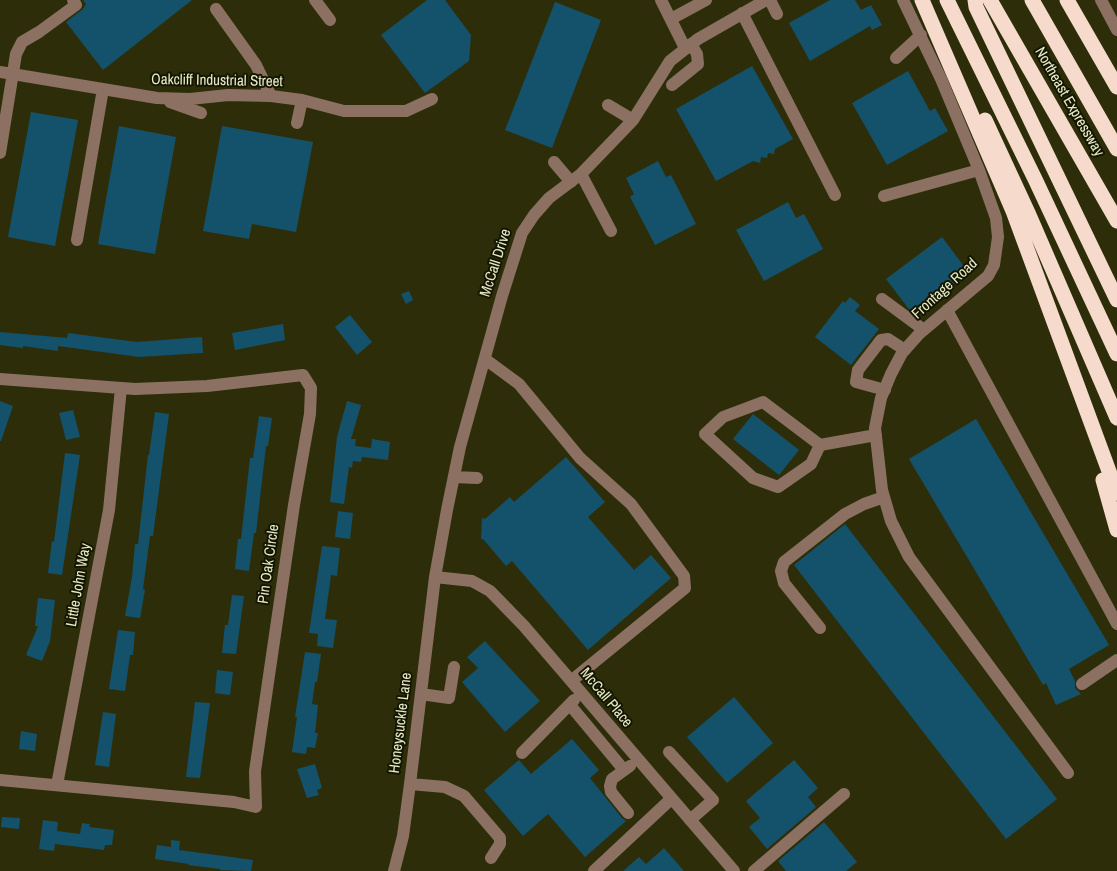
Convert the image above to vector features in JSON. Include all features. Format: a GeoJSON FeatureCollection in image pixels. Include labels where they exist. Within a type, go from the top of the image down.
{"type":"FeatureCollection","features":[{"type":"Feature","properties":{"kind":"highway"},"geometry":{"type":"LineString","coordinates":[[924,0],[1013,211],[1117,493]]}},
{"type":"Feature","properties":{"kind":"highway"},"geometry":{"type":"LineString","coordinates":[[924,0],[984,118],[1029,215],[1117,418]]}},
{"type":"Feature","properties":{"kind":"highway"},"geometry":{"type":"LineString","coordinates":[[947,0],[1035,179],[1117,354]]}},
{"type":"Feature","properties":{"kind":"highway"},"geometry":{"type":"LineString","coordinates":[[975,0],[976,7],[1117,300]]}},
{"type":"Feature","properties":{"kind":"highway","name":"Northeast Expressway"},"geometry":{"type":"LineString","coordinates":[[990,0],[1117,221]]}},
{"type":"Feature","properties":{"kind":"highway","name":"Northeast Expressway"},"geometry":{"type":"LineString","coordinates":[[1032,0],[1117,149]]}},
{"type":"Feature","properties":{"kind":"highway"},"geometry":{"type":"LineString","coordinates":[[1066,0],[1117,88]]}},
{"type":"Feature","properties":{"kind":"highway"},"geometry":{"type":"LineString","coordinates":[[1074,0],[1103,63]]}},
{"type":"Feature","properties":{"kind":"highway"},"geometry":{"type":"LineString","coordinates":[[1073,375],[1117,530]]}},
{"type":"Feature","properties":{"kind":"street"},"geometry":{"type":"LineString","coordinates":[[0,153],[6,73],[22,42],[39,32],[76,4],[73,0]]}},
{"type":"Feature","properties":{"kind":"street"},"geometry":{"type":"LineString","coordinates":[[314,0],[330,20]]}},
{"type":"Feature","properties":{"kind":"street"},"geometry":{"type":"LineString","coordinates":[[661,0],[688,46],[698,54],[698,64],[672,85]]}},
{"type":"Feature","properties":{"kind":"street"},"geometry":{"type":"LineString","coordinates":[[671,19],[706,0]]}},
{"type":"Feature","properties":{"kind":"street","name":"McCall Drive"},"geometry":{"type":"LineString","coordinates":[[435,577],[460,447],[502,296],[522,233],[549,198],[576,178],[632,120],[670,61],[688,46],[766,0]]}},
{"type":"Feature","properties":{"kind":"street"},"geometry":{"type":"LineString","coordinates":[[770,0],[777,14]]}},
{"type":"Feature","properties":{"kind":"street","name":"Frontage Road"},"geometry":{"type":"LineString","coordinates":[[903,0],[921,36],[979,170],[996,218],[998,237],[994,265],[988,276],[924,330],[906,350],[891,374],[875,428],[883,493],[891,521],[909,557],[1068,773]]}},
{"type":"Feature","properties":{"kind":"street"},"geometry":{"type":"LineString","coordinates":[[1100,0],[1117,30]]}},
{"type":"Feature","properties":{"kind":"street"},"geometry":{"type":"LineString","coordinates":[[216,9],[256,65],[270,96]]}},
{"type":"Feature","properties":{"kind":"street"},"geometry":{"type":"LineString","coordinates":[[742,13],[835,195]]}},
{"type":"Feature","properties":{"kind":"street"},"geometry":{"type":"LineString","coordinates":[[896,58],[921,36]]}},
{"type":"Feature","properties":{"kind":"street","name":"Oakcliff Industrial Street"},"geometry":{"type":"LineString","coordinates":[[6,73],[157,98],[190,100],[228,95],[270,96],[302,100],[344,111],[406,110],[432,99]]}},
{"type":"Feature","properties":{"kind":"street"},"geometry":{"type":"LineString","coordinates":[[77,240],[103,89]]}},
{"type":"Feature","properties":{"kind":"street"},"geometry":{"type":"LineString","coordinates":[[157,98],[201,113]]}},
{"type":"Feature","properties":{"kind":"street"},"geometry":{"type":"LineString","coordinates":[[297,123],[302,100]]}},
{"type":"Feature","properties":{"kind":"street"},"geometry":{"type":"LineString","coordinates":[[608,105],[632,120]]}},
{"type":"Feature","properties":{"kind":"street"},"geometry":{"type":"LineString","coordinates":[[554,162],[576,178],[610,231]]}},
{"type":"Feature","properties":{"kind":"street"},"geometry":{"type":"LineString","coordinates":[[884,196],[979,170]]}},
{"type":"Feature","properties":{"kind":"street"},"geometry":{"type":"LineString","coordinates":[[882,299],[924,330]]}},
{"type":"Feature","properties":{"kind":"street"},"geometry":{"type":"LineString","coordinates":[[947,310],[1117,624]]}},
{"type":"Feature","properties":{"kind":"street"},"geometry":{"type":"LineString","coordinates":[[885,390],[856,382],[858,370],[882,340],[888,339],[906,350]]}},
{"type":"Feature","properties":{"kind":"street"},"geometry":{"type":"LineString","coordinates":[[485,359],[520,384],[580,458],[631,504],[684,576],[685,588],[570,681]]}},
{"type":"Feature","properties":{"kind":"street","name":"Pin Oak Circle"},"geometry":{"type":"LineString","coordinates":[[0,379],[135,389],[207,386],[303,375],[311,388],[310,414],[294,505],[255,771],[256,807],[234,802],[0,780]]}},
{"type":"Feature","properties":{"kind":"street","name":"Little John Way"},"geometry":{"type":"LineString","coordinates":[[57,785],[109,510],[121,388]]}},
{"type":"Feature","properties":{"kind":"street"},"geometry":{"type":"LineString","coordinates":[[820,445],[811,464],[778,487],[753,478],[705,434],[723,417],[763,402],[820,445],[876,435]]}},
{"type":"Feature","properties":{"kind":"street"},"geometry":{"type":"LineString","coordinates":[[454,477],[477,478]]}},
{"type":"Feature","properties":{"kind":"street"},"geometry":{"type":"LineString","coordinates":[[820,628],[784,582],[781,571],[784,562],[845,514],[883,493]]}},
{"type":"Feature","properties":{"kind":"street","name":"McCall Place"},"geometry":{"type":"LineString","coordinates":[[435,577],[472,581],[490,591],[524,626],[734,871]]}},
{"type":"Feature","properties":{"kind":"street","name":"Honeysuckle Lane"},"geometry":{"type":"LineString","coordinates":[[394,871],[403,836],[435,577]]}},
{"type":"Feature","properties":{"kind":"street"},"geometry":{"type":"LineString","coordinates":[[1082,684],[1117,660]]}},
{"type":"Feature","properties":{"kind":"street"},"geometry":{"type":"LineString","coordinates":[[421,694],[449,698],[454,667]]}},
{"type":"Feature","properties":{"kind":"street"},"geometry":{"type":"LineString","coordinates":[[522,753],[581,693]]}},
{"type":"Feature","properties":{"kind":"street"},"geometry":{"type":"LineString","coordinates":[[570,705],[624,770]]}},
{"type":"Feature","properties":{"kind":"street"},"geometry":{"type":"LineString","coordinates":[[669,752],[713,800],[690,820]]}},
{"type":"Feature","properties":{"kind":"street"},"geometry":{"type":"LineString","coordinates":[[628,813],[610,789],[612,779],[638,760]]}},
{"type":"Feature","properties":{"kind":"street"},"geometry":{"type":"LineString","coordinates":[[410,784],[445,786],[464,796],[500,838],[500,844],[491,858]]}},
{"type":"Feature","properties":{"kind":"street"},"geometry":{"type":"LineString","coordinates":[[760,869],[844,794]]}},
{"type":"Feature","properties":{"kind":"street"},"geometry":{"type":"LineString","coordinates":[[594,871],[671,799]]}},
{"type":"Feature","properties":{"kind":"building"},"geometry":{"type":"Polygon","coordinates":[[[83,0],[192,0],[103,70],[66,22],[83,9],[86,4],[83,0]]]}},
{"type":"Feature","properties":{"kind":"building"},"geometry":{"type":"Polygon","coordinates":[[[427,0],[445,0],[471,35],[469,61],[425,93],[381,35],[427,0]]]}},
{"type":"Feature","properties":{"kind":"building"},"geometry":{"type":"Polygon","coordinates":[[[830,0],[855,0],[861,10],[871,5],[882,25],[872,30],[870,26],[810,61],[789,23],[830,0]]]}},
{"type":"Feature","properties":{"kind":"building"},"geometry":{"type":"Polygon","coordinates":[[[555,2],[601,20],[552,148],[505,130],[555,2]]]}},
{"type":"Feature","properties":{"kind":"building"},"geometry":{"type":"Polygon","coordinates":[[[752,66],[793,139],[775,149],[774,154],[768,153],[767,158],[761,157],[760,163],[753,161],[716,181],[676,109],[752,66]]]}},
{"type":"Feature","properties":{"kind":"building"},"geometry":{"type":"Polygon","coordinates":[[[908,71],[930,111],[935,108],[948,131],[887,165],[852,103],[908,71]]]}},
{"type":"Feature","properties":{"kind":"building"},"geometry":{"type":"Polygon","coordinates":[[[31,112],[78,120],[55,246],[8,237],[31,112]]]}},
{"type":"Feature","properties":{"kind":"building"},"geometry":{"type":"Polygon","coordinates":[[[119,126],[176,137],[155,254],[98,244],[119,126]]]}},
{"type":"Feature","properties":{"kind":"building"},"geometry":{"type":"Polygon","coordinates":[[[222,126],[313,142],[296,232],[252,224],[249,239],[203,231],[222,126]]]}},
{"type":"Feature","properties":{"kind":"building"},"geometry":{"type":"Polygon","coordinates":[[[658,161],[666,177],[671,175],[696,224],[655,245],[630,197],[634,194],[626,178],[658,161]]]}},
{"type":"Feature","properties":{"kind":"building"},"geometry":{"type":"Polygon","coordinates":[[[788,202],[796,218],[804,214],[823,249],[764,281],[736,230],[788,202]]]}},
{"type":"Feature","properties":{"kind":"building"},"geometry":{"type":"Polygon","coordinates":[[[942,237],[969,273],[915,313],[908,308],[886,279],[942,237]]]}},
{"type":"Feature","properties":{"kind":"building"},"geometry":{"type":"Polygon","coordinates":[[[409,291],[413,300],[406,304],[401,294],[409,291]]]}},
{"type":"Feature","properties":{"kind":"building"},"geometry":{"type":"Polygon","coordinates":[[[850,297],[860,305],[855,311],[879,329],[851,365],[815,337],[843,301],[845,303],[850,297]]]}},
{"type":"Feature","properties":{"kind":"building"},"geometry":{"type":"Polygon","coordinates":[[[350,315],[372,342],[357,355],[335,327],[350,315]]]}},
{"type":"Feature","properties":{"kind":"building"},"geometry":{"type":"Polygon","coordinates":[[[283,324],[285,340],[235,350],[232,333],[283,324]]]}},
{"type":"Feature","properties":{"kind":"building"},"geometry":{"type":"Polygon","coordinates":[[[0,332],[67,338],[68,333],[137,342],[202,337],[203,353],[139,357],[58,346],[58,351],[23,346],[23,348],[0,345],[0,332]]]}},
{"type":"Feature","properties":{"kind":"building"},"geometry":{"type":"Polygon","coordinates":[[[0,401],[13,406],[1,441],[0,441],[0,401]]]}},
{"type":"Feature","properties":{"kind":"building"},"geometry":{"type":"Polygon","coordinates":[[[347,401],[361,405],[351,439],[356,439],[355,446],[371,448],[372,439],[390,442],[388,460],[362,457],[361,462],[353,461],[352,468],[349,467],[344,504],[330,502],[337,437],[347,401]]]}},
{"type":"Feature","properties":{"kind":"building"},"geometry":{"type":"Polygon","coordinates":[[[73,410],[80,437],[66,440],[59,413],[73,410]]]}},
{"type":"Feature","properties":{"kind":"building"},"geometry":{"type":"Polygon","coordinates":[[[155,412],[169,414],[153,536],[150,536],[143,589],[145,590],[140,618],[125,616],[132,577],[135,544],[138,544],[155,412]]]}},
{"type":"Feature","properties":{"kind":"building"},"geometry":{"type":"Polygon","coordinates":[[[753,414],[799,450],[779,475],[733,439],[753,414]]]}},
{"type":"Feature","properties":{"kind":"building"},"geometry":{"type":"Polygon","coordinates":[[[259,416],[272,418],[268,446],[266,446],[256,533],[254,533],[249,571],[235,569],[238,539],[241,539],[250,458],[253,458],[259,416]]]}},
{"type":"Feature","properties":{"kind":"building"},"geometry":{"type":"Polygon","coordinates":[[[976,419],[1109,645],[1069,669],[1075,681],[1075,688],[1081,694],[1056,705],[1046,683],[1043,685],[909,459],[976,419]]]}},
{"type":"Feature","properties":{"kind":"building"},"geometry":{"type":"Polygon","coordinates":[[[65,453],[80,455],[62,575],[48,573],[52,541],[54,542],[65,453]]]}},
{"type":"Feature","properties":{"kind":"building"},"geometry":{"type":"Polygon","coordinates":[[[566,457],[605,502],[588,517],[634,570],[651,555],[671,578],[588,650],[512,561],[506,566],[481,539],[482,518],[485,519],[510,497],[514,502],[566,457]]]}},
{"type":"Feature","properties":{"kind":"building"},"geometry":{"type":"Polygon","coordinates":[[[338,511],[353,513],[350,539],[335,537],[338,511]]]}},
{"type":"Feature","properties":{"kind":"building"},"geometry":{"type":"Polygon","coordinates":[[[845,524],[1057,799],[1006,839],[794,565],[845,524]]]}},
{"type":"Feature","properties":{"kind":"building"},"geometry":{"type":"Polygon","coordinates":[[[322,546],[340,548],[337,576],[331,575],[325,619],[337,620],[333,648],[317,646],[318,634],[309,633],[322,546]]]}},
{"type":"Feature","properties":{"kind":"building"},"geometry":{"type":"Polygon","coordinates":[[[232,595],[244,596],[236,654],[222,653],[225,625],[228,625],[232,595]]]}},
{"type":"Feature","properties":{"kind":"building"},"geometry":{"type":"Polygon","coordinates":[[[38,598],[55,600],[50,641],[42,661],[26,655],[38,626],[35,626],[38,598]]]}},
{"type":"Feature","properties":{"kind":"building"},"geometry":{"type":"Polygon","coordinates":[[[118,630],[135,632],[133,655],[130,655],[125,691],[109,689],[118,630]]]}},
{"type":"Feature","properties":{"kind":"building"},"geometry":{"type":"Polygon","coordinates":[[[485,641],[540,701],[505,732],[462,682],[478,668],[467,657],[485,641]]]}},
{"type":"Feature","properties":{"kind":"building"},"geometry":{"type":"Polygon","coordinates":[[[305,652],[321,654],[312,704],[318,705],[315,733],[318,733],[315,748],[307,747],[306,754],[292,752],[297,717],[295,717],[305,652]]]}},
{"type":"Feature","properties":{"kind":"building"},"geometry":{"type":"Polygon","coordinates":[[[217,670],[233,672],[230,695],[215,693],[217,670]]]}},
{"type":"Feature","properties":{"kind":"building"},"geometry":{"type":"Polygon","coordinates":[[[734,697],[773,743],[727,783],[687,737],[734,697]]]}},
{"type":"Feature","properties":{"kind":"building"},"geometry":{"type":"Polygon","coordinates":[[[195,702],[210,703],[200,778],[186,777],[195,702]]]}},
{"type":"Feature","properties":{"kind":"building"},"geometry":{"type":"Polygon","coordinates":[[[103,712],[116,714],[109,767],[95,765],[103,712]]]}},
{"type":"Feature","properties":{"kind":"building"},"geometry":{"type":"Polygon","coordinates":[[[21,731],[37,734],[35,751],[19,749],[21,731]]]}},
{"type":"Feature","properties":{"kind":"building"},"geometry":{"type":"Polygon","coordinates":[[[572,739],[599,770],[590,778],[626,821],[585,857],[548,814],[523,836],[484,790],[519,760],[531,774],[572,739]]]}},
{"type":"Feature","properties":{"kind":"building"},"geometry":{"type":"Polygon","coordinates":[[[794,760],[818,788],[808,797],[816,807],[767,849],[749,827],[760,818],[746,801],[794,760]]]}},
{"type":"Feature","properties":{"kind":"building"},"geometry":{"type":"Polygon","coordinates":[[[315,764],[322,788],[317,790],[319,795],[307,798],[297,769],[315,764]]]}},
{"type":"Feature","properties":{"kind":"building"},"geometry":{"type":"Polygon","coordinates":[[[2,817],[20,818],[19,829],[1,827],[2,817]]]}},
{"type":"Feature","properties":{"kind":"building"},"geometry":{"type":"Polygon","coordinates":[[[43,820],[58,822],[57,831],[80,834],[82,823],[90,824],[89,827],[114,830],[112,845],[105,845],[104,850],[55,844],[54,851],[39,849],[43,820]]]}},
{"type":"Feature","properties":{"kind":"building"},"geometry":{"type":"Polygon","coordinates":[[[824,822],[857,862],[846,871],[786,871],[778,861],[824,822]]]}},
{"type":"Feature","properties":{"kind":"building"},"geometry":{"type":"Polygon","coordinates":[[[171,840],[180,841],[179,850],[253,860],[251,871],[220,870],[155,859],[157,845],[171,847],[171,840]]]}},
{"type":"Feature","properties":{"kind":"building"},"geometry":{"type":"Polygon","coordinates":[[[664,848],[684,871],[623,871],[639,857],[646,864],[664,848]]]}}]}
